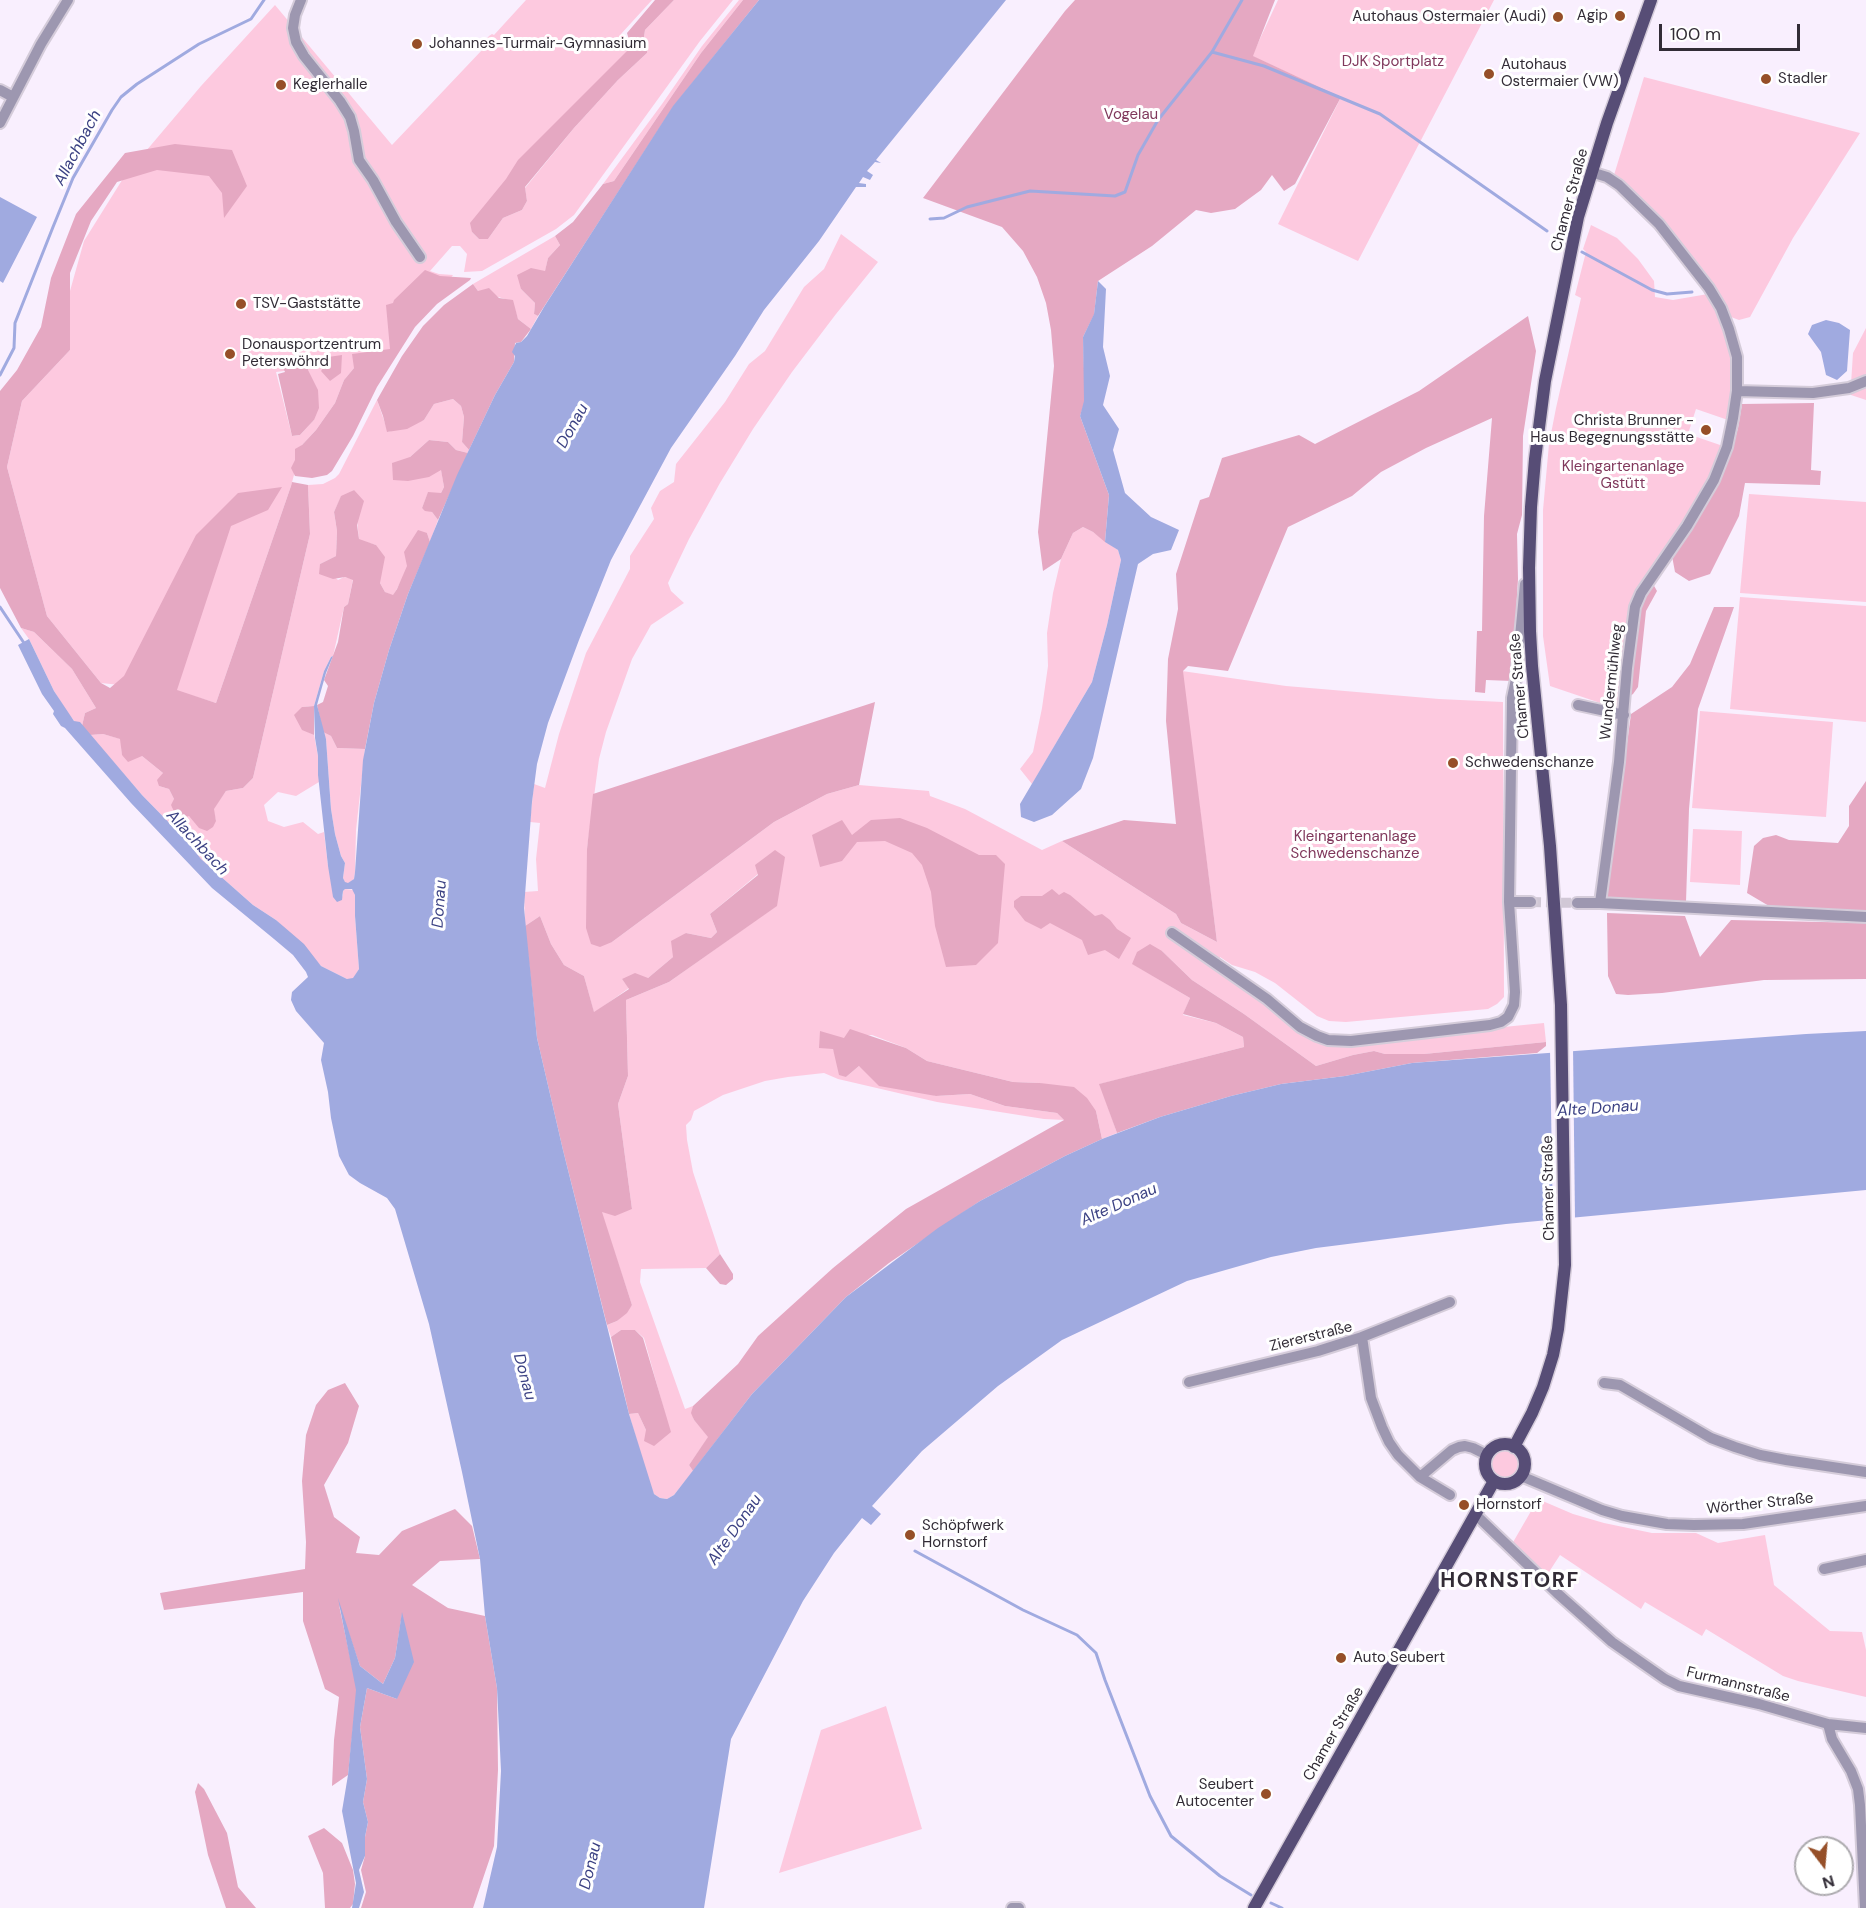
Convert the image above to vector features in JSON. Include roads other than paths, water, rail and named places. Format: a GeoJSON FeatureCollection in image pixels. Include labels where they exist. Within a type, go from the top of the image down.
{"type":"FeatureCollection","features":[{"type":"Feature","properties":{"kind":"main road","name":"Chamer Straße"},"geometry":{"type":"LineString","coordinates":[[1514,1447],[1532,1413],[1553,1355],[1565,1265],[1561,1005],[1550,846],[1532,666],[1529,568],[1531,507],[1545,381],[1578,217],[1591,172],[1651,0]]}},
{"type":"Feature","properties":{"kind":"main road"},"geometry":{"type":"LineString","coordinates":[[1508,1445],[1514,1447],[1520,1451],[1525,1463],[1521,1476],[1511,1483],[1492,1484],[1485,1466],[1487,1455],[1496,1447],[1508,1445]]}},
{"type":"Feature","properties":{"kind":"main road","name":"Chamer Straße"},"geometry":{"type":"LineString","coordinates":[[1254,1908],[1492,1484]]}},
{"type":"Feature","properties":{"kind":"street"},"geometry":{"type":"LineString","coordinates":[[0,123],[41,44],[68,0]]}},
{"type":"Feature","properties":{"kind":"street"},"geometry":{"type":"LineString","coordinates":[[302,0],[295,15],[293,28],[296,42],[304,56],[340,100],[350,117],[359,160],[420,257]]}},
{"type":"Feature","properties":{"kind":"street"},"geometry":{"type":"LineString","coordinates":[[0,90],[13,97]]}},
{"type":"Feature","properties":{"kind":"street","name":"Wundermühlweg"},"geometry":{"type":"LineString","coordinates":[[1591,172],[1607,177],[1619,185],[1659,224],[1709,288],[1729,329],[1737,357],[1737,391],[1727,447],[1714,480],[1687,526],[1641,593],[1635,607],[1619,762],[1599,903]]}},
{"type":"Feature","properties":{"kind":"street"},"geometry":{"type":"LineString","coordinates":[[1737,391],[1813,393],[1849,388],[1866,381]]}},
{"type":"Feature","properties":{"kind":"street"},"geometry":{"type":"LineString","coordinates":[[1172,933],[1267,999],[1307,1032],[1328,1040],[1351,1041],[1490,1025],[1508,1017],[1514,1005],[1515,992],[1509,902],[1512,698],[1516,679],[1525,575],[1526,528],[1531,507]]}},
{"type":"Feature","properties":{"kind":"street"},"geometry":{"type":"LineString","coordinates":[[1578,705],[1624,715]]}},
{"type":"Feature","properties":{"kind":"street"},"geometry":{"type":"LineString","coordinates":[[1509,902],[1531,902]]}},
{"type":"Feature","properties":{"kind":"street"},"geometry":{"type":"LineString","coordinates":[[1577,903],[1866,917]]}},
{"type":"Feature","properties":{"kind":"street"},"geometry":{"type":"LineString","coordinates":[[1362,1337],[1450,1302]]}},
{"type":"Feature","properties":{"kind":"street","name":"Ziererstraße"},"geometry":{"type":"LineString","coordinates":[[1189,1382],[1318,1351],[1362,1337],[1369,1387],[1382,1427],[1398,1455],[1420,1477],[1450,1495]]}},
{"type":"Feature","properties":{"kind":"street"},"geometry":{"type":"LineString","coordinates":[[1604,1383],[1620,1385],[1711,1438],[1736,1447],[1786,1460],[1866,1472]]}},
{"type":"Feature","properties":{"kind":"street"},"geometry":{"type":"LineString","coordinates":[[1420,1477],[1452,1450],[1465,1446],[1487,1455]]}},
{"type":"Feature","properties":{"kind":"street","name":"Wörther Straße"},"geometry":{"type":"LineString","coordinates":[[1521,1476],[1602,1510],[1667,1524],[1694,1526],[1743,1524],[1866,1506]]}},
{"type":"Feature","properties":{"kind":"street","name":"Furmannstraße"},"geometry":{"type":"LineString","coordinates":[[1476,1515],[1612,1642],[1665,1679],[1679,1686],[1759,1704],[1828,1724],[1866,1728]]}},
{"type":"Feature","properties":{"kind":"street"},"geometry":{"type":"LineString","coordinates":[[1824,1569],[1866,1560]]}},
{"type":"Feature","properties":{"kind":"street"},"geometry":{"type":"LineString","coordinates":[[1828,1724],[1832,1739],[1851,1771],[1858,1789],[1865,1908]]}},
{"type":"Feature","properties":{"kind":"street"},"geometry":{"type":"LineString","coordinates":[[1012,1908],[1019,1908]]}},
{"type":"Feature","properties":{"kind":"water"},"geometry":{"type":"Polygon","coordinates":[[[759,0],[1006,0],[876,160],[881,163],[875,162],[867,171],[873,175],[870,180],[863,177],[859,183],[866,184],[866,187],[856,187],[819,241],[764,310],[671,448],[611,560],[548,723],[537,764],[524,908],[537,1038],[629,1414],[654,1494],[667,1499],[674,1495],[752,1394],[846,1297],[938,1228],[980,1201],[1102,1139],[1160,1117],[1231,1096],[1281,1084],[1345,1076],[1412,1063],[1866,1031],[1866,1190],[1506,1224],[1316,1248],[1271,1257],[1187,1281],[1062,1340],[998,1386],[922,1451],[872,1506],[881,1514],[871,1525],[862,1518],[834,1553],[803,1601],[731,1739],[704,1908],[483,1908],[497,1847],[501,1771],[497,1688],[485,1616],[480,1559],[462,1472],[429,1324],[395,1209],[387,1198],[349,1175],[339,1156],[321,1060],[324,1043],[296,1011],[291,1000],[292,992],[308,977],[306,972],[293,955],[212,888],[61,726],[18,645],[29,639],[54,691],[74,721],[80,722],[142,795],[187,841],[201,859],[253,905],[276,920],[304,944],[321,966],[347,979],[353,978],[359,969],[355,895],[352,889],[345,889],[342,900],[337,902],[333,897],[318,775],[314,706],[324,671],[333,656],[317,705],[326,739],[335,834],[345,863],[343,878],[348,883],[354,879],[355,872],[363,760],[374,703],[389,650],[408,594],[457,475],[495,395],[514,362],[515,356],[512,352],[516,343],[521,342],[527,336],[673,106],[759,0]]]}},
{"type":"Feature","properties":{"kind":"water"},"geometry":{"type":"Polygon","coordinates":[[[0,197],[37,217],[3,283],[0,281],[0,197]]]}},
{"type":"Feature","properties":{"kind":"water"},"geometry":{"type":"Polygon","coordinates":[[[1098,281],[1106,289],[1103,347],[1110,376],[1103,405],[1119,429],[1113,450],[1125,493],[1151,517],[1179,530],[1171,550],[1153,554],[1138,564],[1093,758],[1081,789],[1052,815],[1034,822],[1021,817],[1020,804],[1092,682],[1121,560],[1118,550],[1105,542],[1109,495],[1080,416],[1084,401],[1083,337],[1094,314],[1098,281]]]}},
{"type":"Feature","properties":{"kind":"water"},"geometry":{"type":"Polygon","coordinates":[[[1826,320],[1839,323],[1850,330],[1847,371],[1837,380],[1826,375],[1821,352],[1808,334],[1812,325],[1826,320]]]}},
{"type":"Feature","properties":{"kind":"water"},"geometry":{"type":"Polygon","coordinates":[[[338,1598],[360,1666],[383,1684],[395,1658],[402,1612],[414,1662],[397,1699],[367,1688],[360,1727],[367,1779],[363,1802],[368,1822],[365,1856],[359,1870],[364,1892],[359,1908],[352,1908],[356,1883],[342,1811],[348,1775],[356,1690],[338,1598]]]}},
{"type":"Feature","properties":{"kind":"waterway","name":"Allachbach"},"geometry":{"type":"LineString","coordinates":[[0,375],[14,348],[15,323],[73,178],[121,97],[199,44],[251,19],[264,0]]}},
{"type":"Feature","properties":{"kind":"waterway"},"geometry":{"type":"LineString","coordinates":[[930,219],[944,218],[967,207],[1030,191],[1115,196],[1125,192],[1138,155],[1158,120],[1212,52],[1242,0]]}},
{"type":"Feature","properties":{"kind":"waterway"},"geometry":{"type":"LineString","coordinates":[[1212,52],[1264,66],[1380,114],[1547,231]]}},
{"type":"Feature","properties":{"kind":"waterway"},"geometry":{"type":"LineString","coordinates":[[1582,252],[1652,290],[1667,294],[1692,292]]}},
{"type":"Feature","properties":{"kind":"waterway","name":"Allachbach"},"geometry":{"type":"LineString","coordinates":[[0,607],[24,643]]}},
{"type":"Feature","properties":{"kind":"waterway"},"geometry":{"type":"LineString","coordinates":[[915,1551],[1023,1610],[1077,1635],[1096,1653],[1150,1796],[1171,1836],[1220,1876],[1251,1895]]}},
{"type":"Feature","properties":{"kind":"waterway"},"geometry":{"type":"LineString","coordinates":[[1271,1903],[1282,1908]]}},
{"type":"Feature","properties":{"kind":"tunnel"},"geometry":{"type":"LineString","coordinates":[[1531,902],[1577,903]]}},
{"type":"Feature","properties":{"kind":"place","name":"Agip"},"geometry":{"type":"Point","coordinates":[1620,16]}},
{"type":"Feature","properties":{"kind":"place","name":"Autohaus Ostermaier (Audi)"},"geometry":{"type":"Point","coordinates":[1558,17]}},
{"type":"Feature","properties":{"kind":"place","name":"Johannes-Turmair-Gymnasium"},"geometry":{"type":"Point","coordinates":[417,44]}},
{"type":"Feature","properties":{"kind":"place","name":"Autohaus Ostermaier (VW)"},"geometry":{"type":"Point","coordinates":[1489,74]}},
{"type":"Feature","properties":{"kind":"place","name":"Stadler"},"geometry":{"type":"Point","coordinates":[1766,79]}},
{"type":"Feature","properties":{"kind":"place","name":"Keglerhalle"},"geometry":{"type":"Point","coordinates":[281,85]}},
{"type":"Feature","properties":{"kind":"place","name":"TSV-Gaststätte"},"geometry":{"type":"Point","coordinates":[241,304]}},
{"type":"Feature","properties":{"kind":"place","name":"Donausportzentrum Peterswöhrd"},"geometry":{"type":"Point","coordinates":[230,354]}},
{"type":"Feature","properties":{"kind":"place","name":"Christa Brunner - Haus Begegnungsstätte"},"geometry":{"type":"Point","coordinates":[1706,430]}},
{"type":"Feature","properties":{"kind":"place","name":"Schwedenschanze"},"geometry":{"type":"Point","coordinates":[1453,763]}},
{"type":"Feature","properties":{"kind":"place","name":"Hornstorf"},"geometry":{"type":"Point","coordinates":[1464,1505]}},
{"type":"Feature","properties":{"kind":"place","name":"Schöpfwerk Hornstorf"},"geometry":{"type":"Point","coordinates":[910,1535]}},
{"type":"Feature","properties":{"kind":"place","name":"Auto Seubert"},"geometry":{"type":"Point","coordinates":[1341,1658]}},
{"type":"Feature","properties":{"kind":"place","name":"Seubert Autocenter"},"geometry":{"type":"Point","coordinates":[1266,1794]}},
{"type":"Feature","properties":{"kind":"district","name":"HORNSTORF"},"geometry":{"type":"Point","coordinates":[1510,1581]}},
{"type":"Feature","properties":{"kind":"park label","name":"DJK Sportplatz"},"geometry":{"type":"Point","coordinates":[1393,62]}},
{"type":"Feature","properties":{"kind":"park label","name":"Vogelau"},"geometry":{"type":"Point","coordinates":[1131,115]}},
{"type":"Feature","properties":{"kind":"park label","name":"Kleingartenanlage Gstütt"},"geometry":{"type":"Point","coordinates":[1623,476]}},
{"type":"Feature","properties":{"kind":"park label","name":"Kleingartenanlage Schwedenschanze"},"geometry":{"type":"Point","coordinates":[1355,846]}},
{"type":"Feature","properties":{"kind":"water label","name":"Donau"},"geometry":{"type":"Point","coordinates":[573,426]}},
{"type":"Feature","properties":{"kind":"water label","name":"Donau"},"geometry":{"type":"Point","coordinates":[440,904]}},
{"type":"Feature","properties":{"kind":"water label","name":"Alte Donau"},"geometry":{"type":"Point","coordinates":[1598,1109]}},
{"type":"Feature","properties":{"kind":"water label","name":"Alte Donau"},"geometry":{"type":"Point","coordinates":[1119,1205]}},
{"type":"Feature","properties":{"kind":"water label","name":"Donau"},"geometry":{"type":"Point","coordinates":[524,1377]}},
{"type":"Feature","properties":{"kind":"water label","name":"Alte Donau"},"geometry":{"type":"Point","coordinates":[735,1530]}},
{"type":"Feature","properties":{"kind":"water label","name":"Donau"},"geometry":{"type":"Point","coordinates":[591,1866]}}]}
